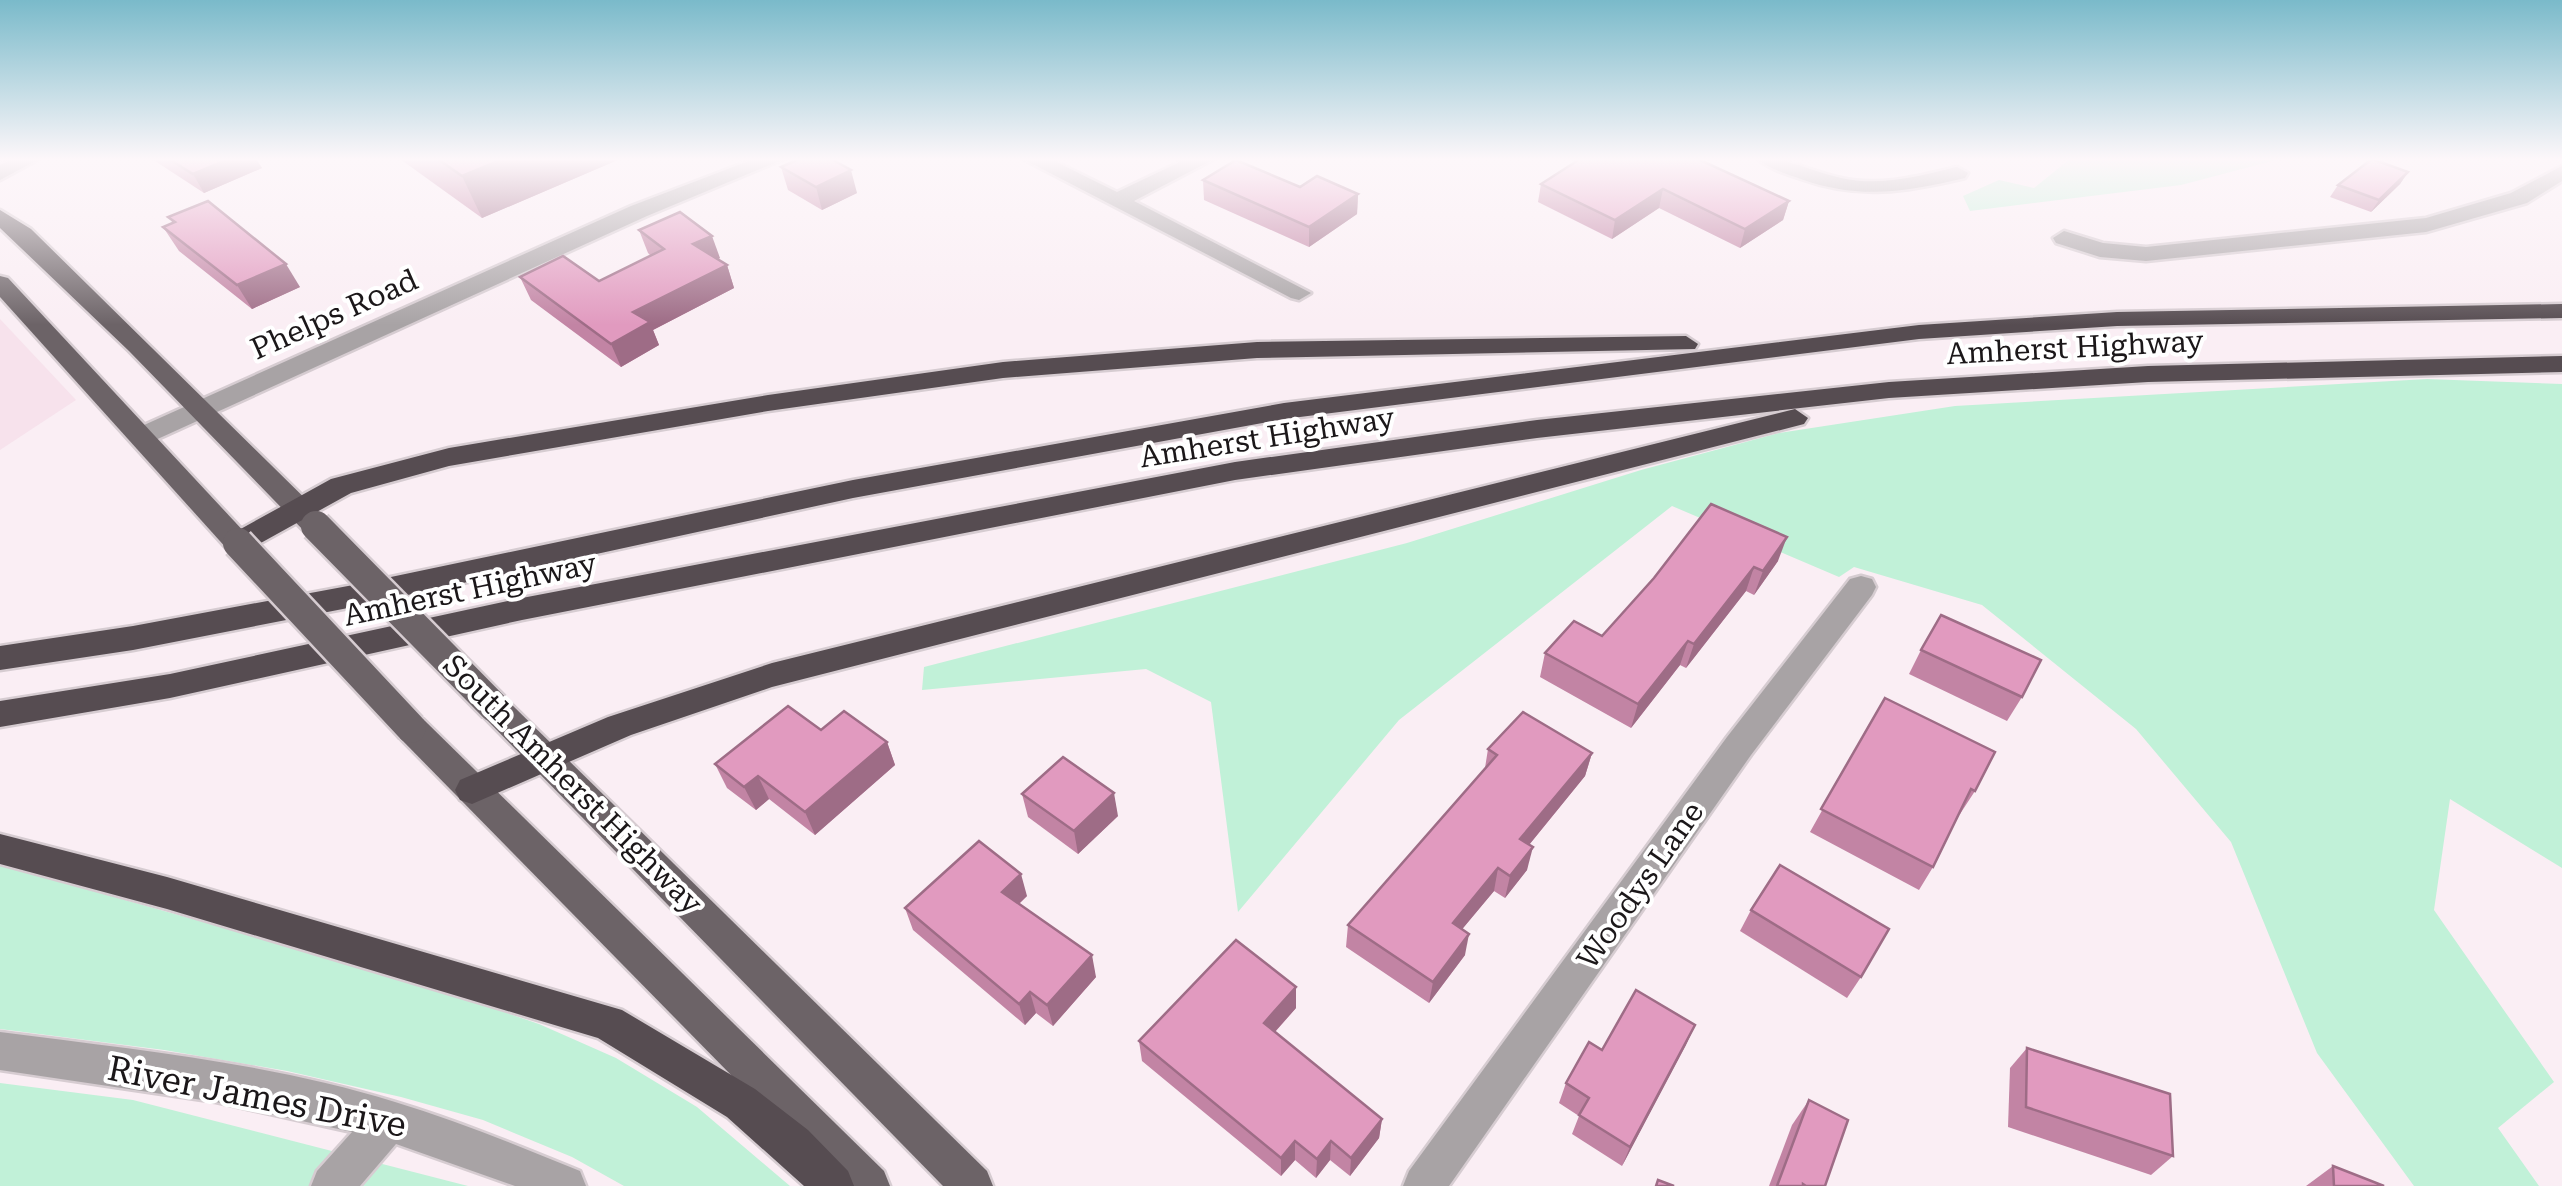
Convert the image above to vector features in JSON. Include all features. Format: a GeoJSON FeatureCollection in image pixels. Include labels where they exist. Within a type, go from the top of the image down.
{"type":"FeatureCollection","features":[{"type":"Feature","properties":{"kind":"highway","name":"Amherst Highway"},"geometry":{"type":"LineString","coordinates":[[0,658],[134,638],[348,597],[853,489],[1284,411],[1919,332],[2117,320],[2562,311]]}},
{"type":"Feature","properties":{"kind":"highway"},"geometry":{"type":"LineString","coordinates":[[238,542],[307,517],[341,486],[449,457],[768,402],[1003,370],[1237,351],[1686,344],[1919,332]]}},
{"type":"Feature","properties":{"kind":"highway","name":"Amherst Highway"},"geometry":{"type":"LineString","coordinates":[[0,714],[170,686],[522,610],[1235,471],[1889,390],[2228,371],[2562,364]]}},
{"type":"Feature","properties":{"kind":"highway"},"geometry":{"type":"LineString","coordinates":[[472,790],[543,754],[772,675],[1770,422],[2026,383]]}},
{"type":"Feature","properties":{"kind":"highway"},"geometry":{"type":"LineString","coordinates":[[0,848],[608,1022],[740,1103],[793,1144],[833,1186]]}},
{"type":"Feature","properties":{"kind":"main road","name":"South Amherst Highway"},"geometry":{"type":"LineString","coordinates":[[0,217],[23,234],[201,410],[972,1186]]}},
{"type":"Feature","properties":{"kind":"main road"},"geometry":{"type":"LineString","coordinates":[[0,283],[412,728],[869,1186]]}},
{"type":"Feature","properties":{"kind":"street","name":"Phelps Road"},"geometry":{"type":"LineString","coordinates":[[142,436],[632,214]]}},
{"type":"Feature","properties":{"kind":"street"},"geometry":{"type":"LineString","coordinates":[[1143,214],[1299,293]]}},
{"type":"Feature","properties":{"kind":"street"},"geometry":{"type":"LineString","coordinates":[[2064,238],[2100,250],[2146,254],[2426,225],[2472,214]]}},
{"type":"Feature","properties":{"kind":"street","name":"Woodys Lane"},"geometry":{"type":"LineString","coordinates":[[1424,1186],[1739,746],[1861,587]]}},
{"type":"Feature","properties":{"kind":"street","name":"River James Drive"},"geometry":{"type":"LineString","coordinates":[[0,1051],[82,1062],[390,1120],[504,1158],[565,1186]]}},
{"type":"Feature","properties":{"kind":"street"},"geometry":{"type":"LineString","coordinates":[[332,1186],[390,1120]]}},
{"type":"Feature","properties":{"kind":"shaded area"},"geometry":{"type":"Polygon","coordinates":[[[0,319],[76,400],[0,450],[0,319]]]}},
{"type":"Feature","properties":{"kind":"green space"},"geometry":{"type":"Polygon","coordinates":[[[2427,379],[2562,384],[2562,868],[2450,799],[2434,910],[2554,1082],[2498,1128],[2539,1186],[2414,1186],[2317,1053],[2231,842],[2136,729],[1982,605],[1854,567],[1839,577],[1672,506],[1399,720],[1238,912],[1211,702],[1146,669],[922,690],[924,667],[1407,543],[1641,470],[1779,433],[1955,406],[2427,379]]]}},
{"type":"Feature","properties":{"kind":"green space"},"geometry":{"type":"Polygon","coordinates":[[[0,865],[407,979],[539,1024],[616,1058],[697,1107],[790,1186],[624,1186],[572,1157],[483,1120],[401,1097],[287,1071],[164,1050],[0,1029],[0,865]]]}},
{"type":"Feature","properties":{"kind":"green space"},"geometry":{"type":"Polygon","coordinates":[[[0,1083],[133,1100],[468,1186],[0,1186],[0,1083]]]}},
{"type":"Feature","properties":{"kind":"building"},"geometry":{"type":"Polygon","coordinates":[[[225,214],[286,264],[237,285],[163,227],[175,222],[168,217],[225,214]]]}},
{"type":"Feature","properties":{"kind":"building"},"geometry":{"type":"Polygon","coordinates":[[[683,214],[712,236],[693,244],[727,265],[633,312],[650,322],[611,344],[520,277],[563,256],[599,281],[664,249],[639,230],[683,214]]]}},
{"type":"Feature","properties":{"kind":"building"},"geometry":{"type":"Polygon","coordinates":[[[1280,214],[1328,214],[1309,227],[1280,214]]]}},
{"type":"Feature","properties":{"kind":"building"},"geometry":{"type":"Polygon","coordinates":[[[1715,214],[1768,214],[1745,229],[1715,214]]]}},
{"type":"Feature","properties":{"kind":"building"},"geometry":{"type":"Polygon","coordinates":[[[1711,504],[1787,537],[1763,571],[1754,567],[1694,644],[1688,641],[1638,704],[1545,653],[1574,621],[1602,636],[1654,578],[1711,504]]]}},
{"type":"Feature","properties":{"kind":"building"},"geometry":{"type":"Polygon","coordinates":[[[1941,615],[2041,660],[2022,697],[1921,650],[1941,615]]]}},
{"type":"Feature","properties":{"kind":"building"},"geometry":{"type":"Polygon","coordinates":[[[1885,698],[1995,752],[1975,791],[1971,789],[1933,867],[1821,809],[1885,698]]]}},
{"type":"Feature","properties":{"kind":"building"},"geometry":{"type":"Polygon","coordinates":[[[788,706],[821,730],[844,711],[887,742],[805,812],[758,776],[744,787],[715,764],[788,706]]]}},
{"type":"Feature","properties":{"kind":"building"},"geometry":{"type":"Polygon","coordinates":[[[1523,712],[1592,753],[1520,839],[1533,847],[1510,876],[1498,868],[1453,923],[1469,934],[1433,982],[1348,925],[1497,755],[1488,749],[1523,712]]]}},
{"type":"Feature","properties":{"kind":"building"},"geometry":{"type":"Polygon","coordinates":[[[1063,757],[1114,793],[1074,831],[1022,794],[1063,757]]]}},
{"type":"Feature","properties":{"kind":"building"},"geometry":{"type":"Polygon","coordinates":[[[979,841],[1021,874],[1002,892],[1092,955],[1047,1005],[1030,992],[1019,1004],[905,908],[979,841]]]}},
{"type":"Feature","properties":{"kind":"building"},"geometry":{"type":"Polygon","coordinates":[[[1780,865],[1889,929],[1861,977],[1751,910],[1780,865]]]}},
{"type":"Feature","properties":{"kind":"building"},"geometry":{"type":"Polygon","coordinates":[[[1236,940],[1296,987],[1264,1023],[1382,1119],[1351,1158],[1331,1141],[1317,1159],[1295,1141],[1281,1158],[1139,1041],[1236,940]]]}},
{"type":"Feature","properties":{"kind":"building"},"geometry":{"type":"Polygon","coordinates":[[[1636,990],[1695,1025],[1630,1147],[1579,1115],[1589,1098],[1566,1083],[1589,1042],[1602,1050],[1636,990]]]}},
{"type":"Feature","properties":{"kind":"building"},"geometry":{"type":"Polygon","coordinates":[[[2027,1048],[2170,1094],[2173,1156],[2026,1107],[2027,1048]]]}},
{"type":"Feature","properties":{"kind":"building"},"geometry":{"type":"Polygon","coordinates":[[[1809,1100],[1848,1120],[1825,1186],[1777,1186],[1809,1100]]]}},
{"type":"Feature","properties":{"kind":"building"},"geometry":{"type":"Polygon","coordinates":[[[2333,1166],[2384,1186],[2334,1186],[2333,1166]]]}}]}
